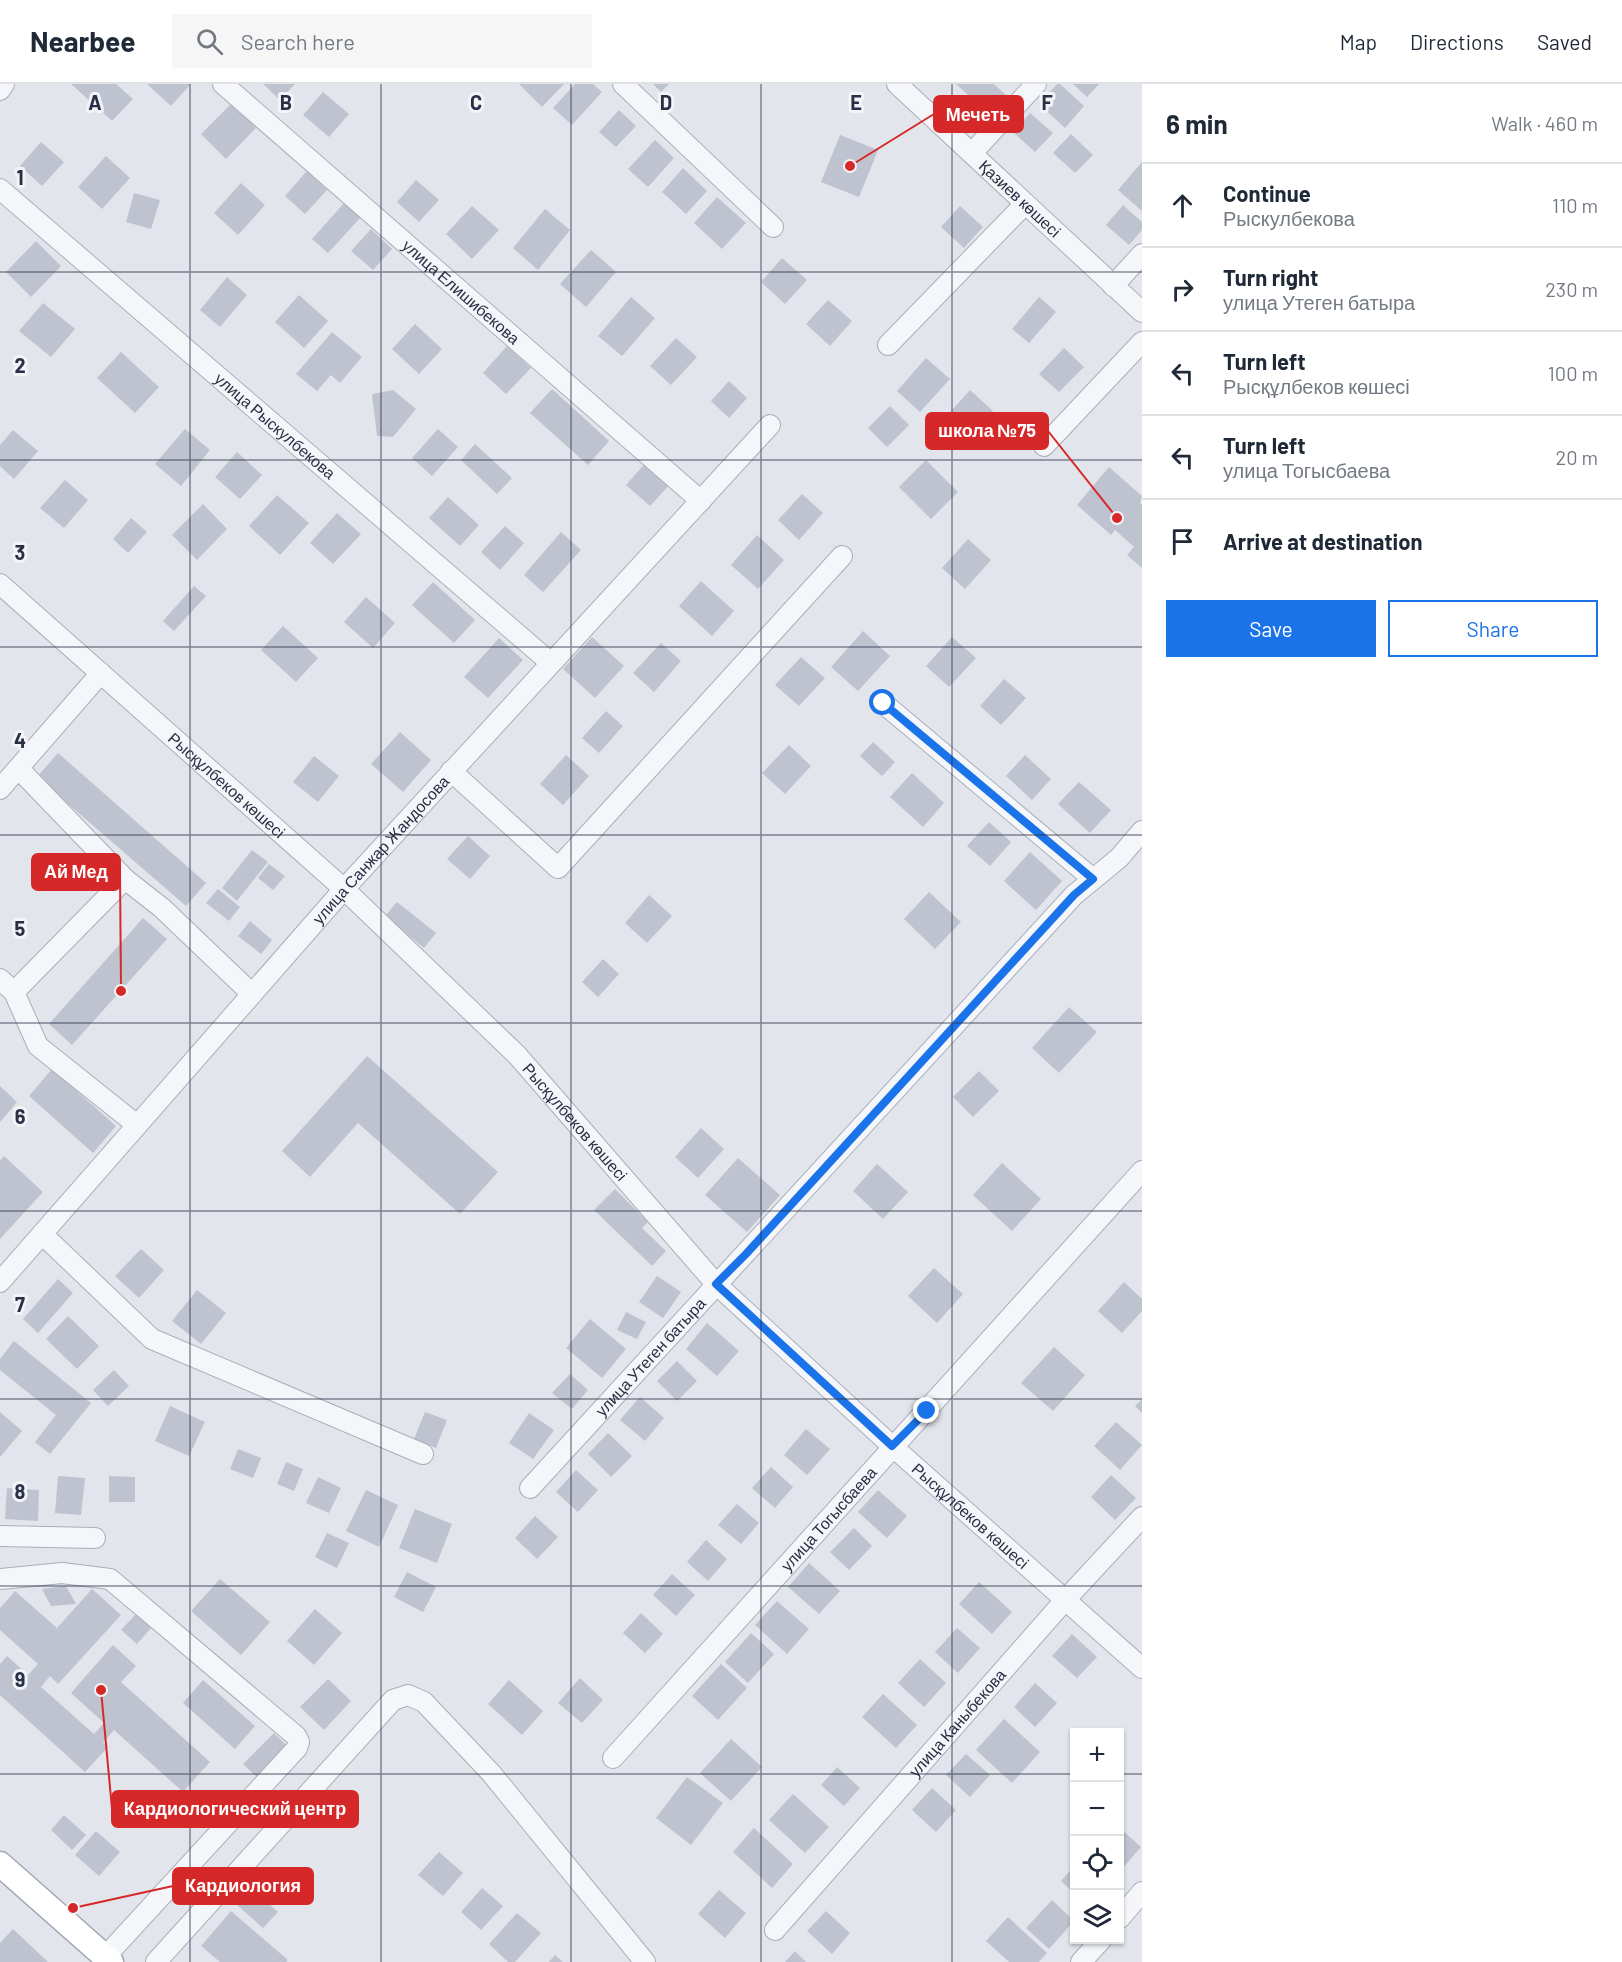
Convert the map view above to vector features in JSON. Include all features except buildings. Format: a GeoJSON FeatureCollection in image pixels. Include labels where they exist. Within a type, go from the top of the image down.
{"type":"FeatureCollection","features":[{"type":"Feature","properties":{"kind":"main road"},"geometry":{"type":"LineString","coordinates":[[0,1864],[108,1959]]}},
{"type":"Feature","properties":{"kind":"street"},"geometry":{"type":"LineString","coordinates":[[0,90],[4,84]]}},
{"type":"Feature","properties":{"kind":"street","name":"улица Елишибекова"},"geometry":{"type":"LineString","coordinates":[[224,84],[700,501]]}},
{"type":"Feature","properties":{"kind":"street"},"geometry":{"type":"LineString","coordinates":[[623,84],[773,227]]}},
{"type":"Feature","properties":{"kind":"street","name":"Қазиев көшесі"},"geometry":{"type":"LineString","coordinates":[[897,84],[1142,312]]}},
{"type":"Feature","properties":{"kind":"street"},"geometry":{"type":"LineString","coordinates":[[972,153],[1036,84]]}},
{"type":"Feature","properties":{"kind":"street","name":"улица Рыскулбекова"},"geometry":{"type":"LineString","coordinates":[[0,189],[551,663]]}},
{"type":"Feature","properties":{"kind":"street"},"geometry":{"type":"LineString","coordinates":[[888,345],[1025,204]]}},
{"type":"Feature","properties":{"kind":"street"},"geometry":{"type":"LineString","coordinates":[[1113,286],[1142,254]]}},
{"type":"Feature","properties":{"kind":"street"},"geometry":{"type":"LineString","coordinates":[[1044,446],[1142,342]]}},
{"type":"Feature","properties":{"kind":"street","name":"улица Санжар Жандосова"},"geometry":{"type":"LineString","coordinates":[[0,1282],[344,889],[770,425]]}},
{"type":"Feature","properties":{"kind":"street"},"geometry":{"type":"LineString","coordinates":[[451,771],[558,868],[842,556]]}},
{"type":"Feature","properties":{"kind":"street","name":"Рысқұлбеков көшесі"},"geometry":{"type":"LineString","coordinates":[[0,584],[344,889],[517,1055],[716,1284],[892,1446],[1142,1668]]}},
{"type":"Feature","properties":{"kind":"street"},"geometry":{"type":"LineString","coordinates":[[0,789],[101,673]]}},
{"type":"Feature","properties":{"kind":"street"},"geometry":{"type":"LineString","coordinates":[[883,703],[1093,879]]}},
{"type":"Feature","properties":{"kind":"street"},"geometry":{"type":"LineString","coordinates":[[18,769],[125,879],[162,908],[252,994]]}},
{"type":"Feature","properties":{"kind":"street","name":"улица Утеген батыра"},"geometry":{"type":"LineString","coordinates":[[530,1488],[1066,904],[1119,858],[1142,831]]}},
{"type":"Feature","properties":{"kind":"street"},"geometry":{"type":"LineString","coordinates":[[125,879],[7,986],[38,1046],[137,1125]]}},
{"type":"Feature","properties":{"kind":"street","name":"улица Тогысбаева"},"geometry":{"type":"LineString","coordinates":[[613,1758],[1142,1171]]}},
{"type":"Feature","properties":{"kind":"street"},"geometry":{"type":"LineString","coordinates":[[42,1234],[152,1339],[423,1454]]}},
{"type":"Feature","properties":{"kind":"street","name":"улица Каныбекова"},"geometry":{"type":"LineString","coordinates":[[775,1929],[1066,1599],[1142,1517]]}},
{"type":"Feature","properties":{"kind":"street"},"geometry":{"type":"LineString","coordinates":[[0,1536],[95,1538]]}},
{"type":"Feature","properties":{"kind":"street"},"geometry":{"type":"LineString","coordinates":[[0,1579],[63,1573],[110,1579],[296,1736],[299,1742],[297,1748],[108,1959]]}},
{"type":"Feature","properties":{"kind":"street"},"geometry":{"type":"LineString","coordinates":[[156,1962],[393,1700],[408,1695],[424,1702],[491,1773],[645,1962]]}},
{"type":"Feature","properties":{"kind":"street"},"geometry":{"type":"LineString","coordinates":[[1124,1912],[1142,1892]]}},
{"type":"Feature","properties":{"kind":"street"},"geometry":{"type":"LineString","coordinates":[[1081,1962],[1097,1944]]}},
{"type":"Feature","properties":{"kind":"place","name":"Мечеть"},"geometry":{"type":"Point","coordinates":[850,166]}},
{"type":"Feature","properties":{"kind":"place","name":"школа №75"},"geometry":{"type":"Point","coordinates":[1117,518]}},
{"type":"Feature","properties":{"kind":"place","name":"Ай Мед"},"geometry":{"type":"Point","coordinates":[121,991]}},
{"type":"Feature","properties":{"kind":"place","name":"Кардиологический центр"},"geometry":{"type":"Point","coordinates":[101,1690]}},
{"type":"Feature","properties":{"kind":"place","name":"Кардиология"},"geometry":{"type":"Point","coordinates":[73,1908]}},
{"type":"Feature","properties":{"kind":"route"},"geometry":{"type":"LineString","coordinates":[[883,703],[1093,879],[1074,895],[716,1284],[892,1446],[927,1411]]}}]}
